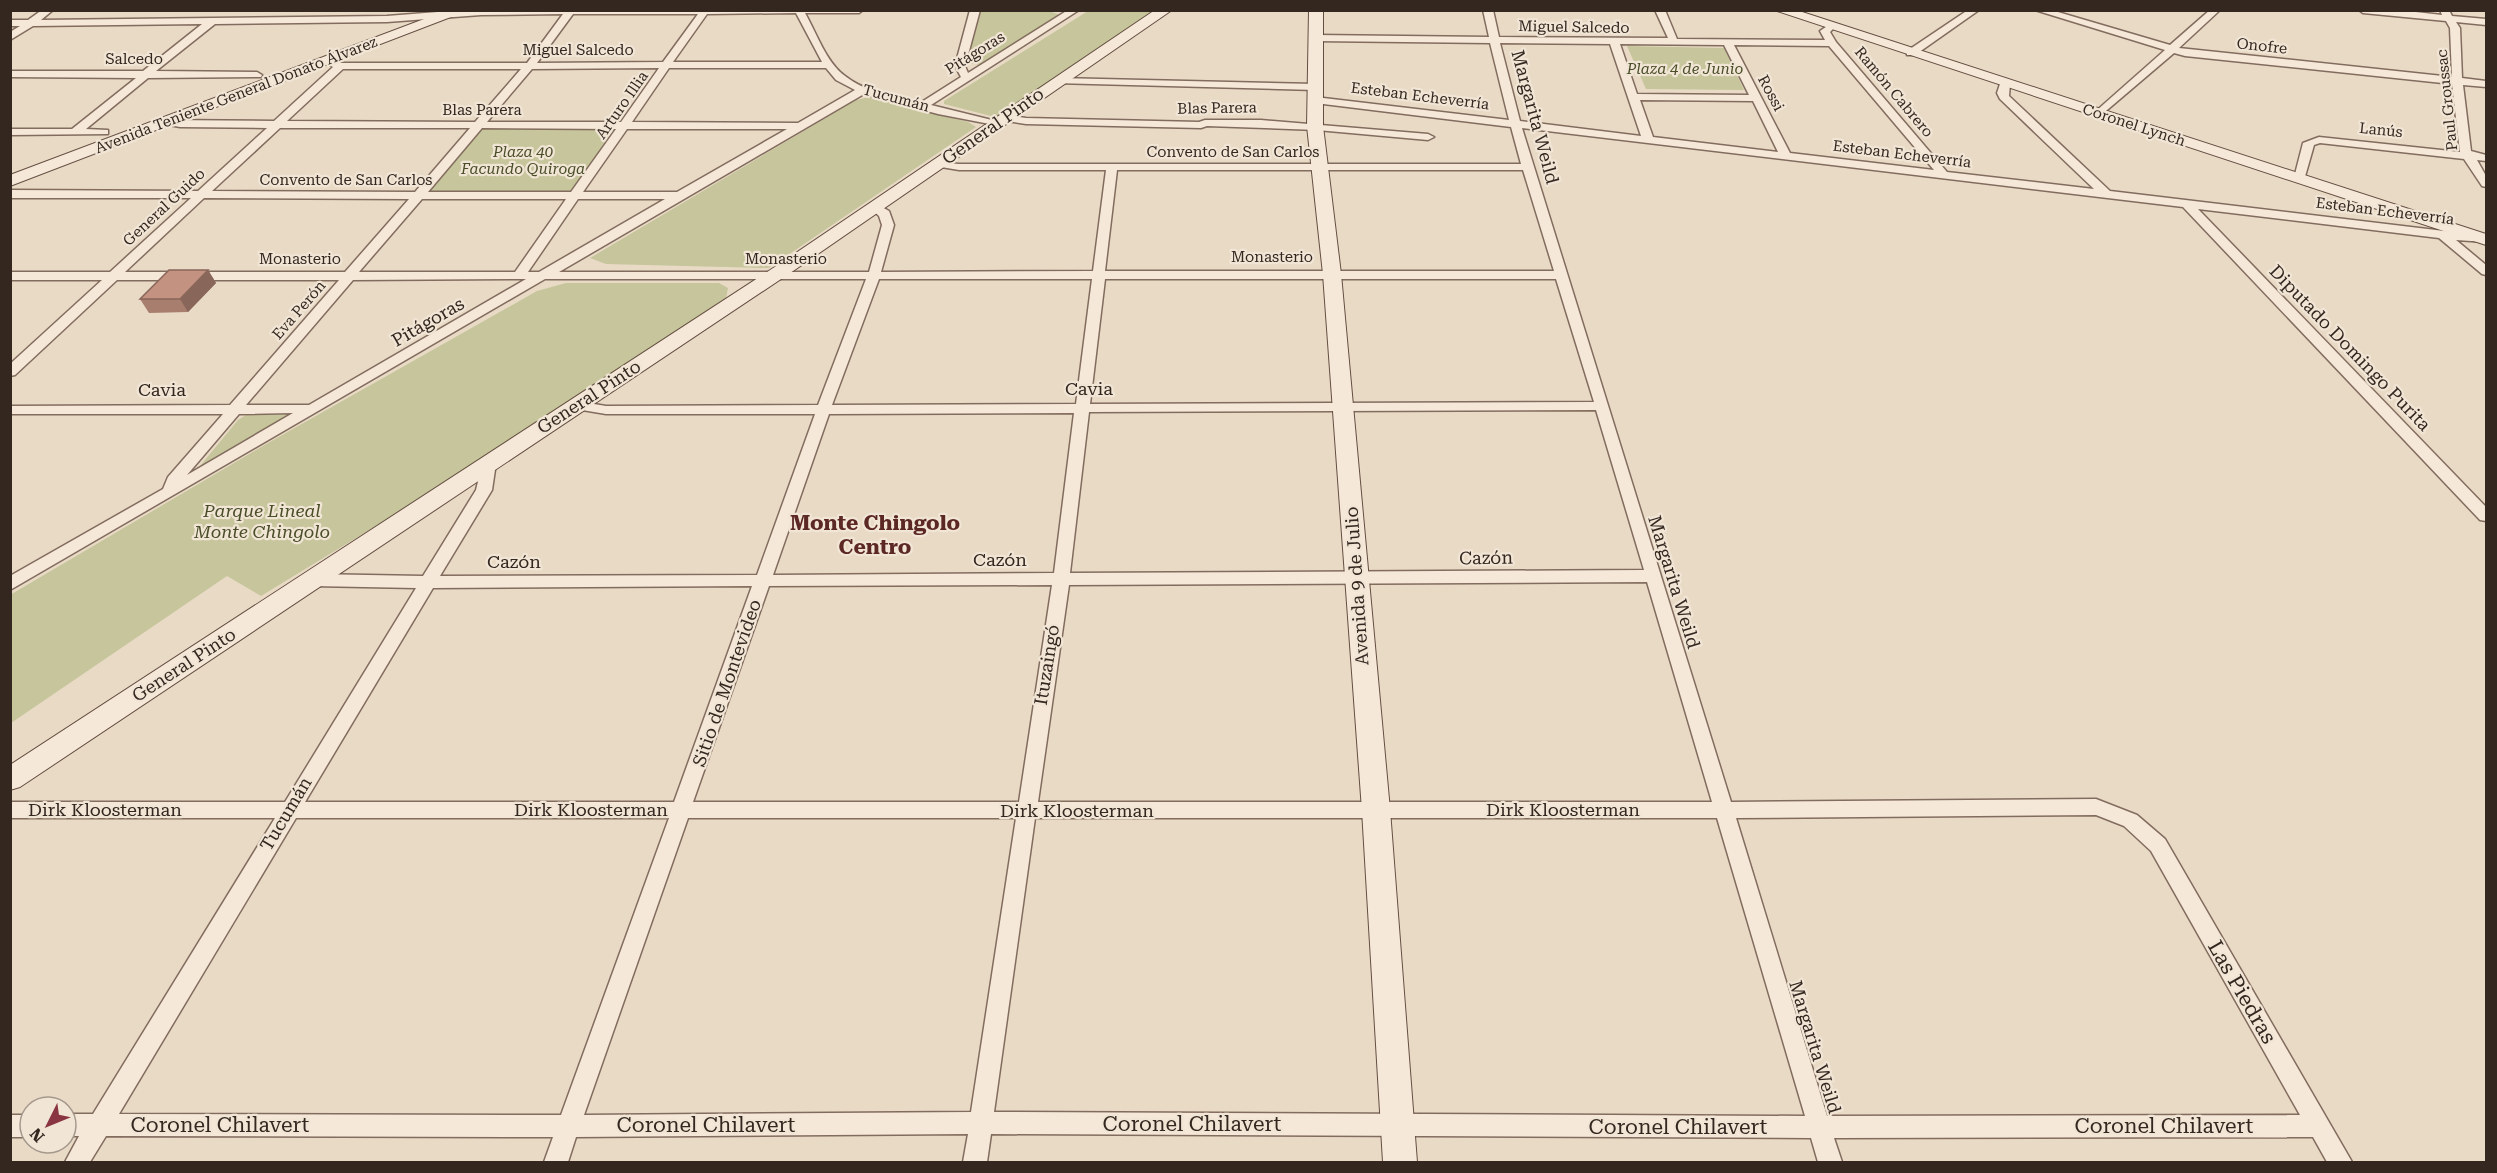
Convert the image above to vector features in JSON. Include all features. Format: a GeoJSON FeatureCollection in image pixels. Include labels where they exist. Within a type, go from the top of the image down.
{"type":"FeatureCollection","features":[{"type":"Feature","properties":{"kind":"main road","name":"Avenida Teniente General Donato Álvarez"},"geometry":{"type":"LineString","coordinates":[[10,166],[434,10]]}},
{"type":"Feature","properties":{"kind":"main road","name":"General Pinto"},"geometry":{"type":"LineString","coordinates":[[10,779],[774,275],[1165,10]]}},
{"type":"Feature","properties":{"kind":"main road","name":"Avenida 9 de Julio"},"geometry":{"type":"LineString","coordinates":[[1316,10],[1315,126],[1332,274],[1376,810],[1400,1162]]}},
{"type":"Feature","properties":{"kind":"main road","name":"Coronel Lynch"},"geometry":{"type":"LineString","coordinates":[[1781,10],[1804,14],[1830,27],[2486,240]]}},
{"type":"Feature","properties":{"kind":"main road","name":"Avenida Teniente General Donato Álvarez"},"geometry":{"type":"LineString","coordinates":[[10,180],[334,63],[459,12]]}},
{"type":"Feature","properties":{"kind":"street"},"geometry":{"type":"LineString","coordinates":[[10,37],[49,10]]}},
{"type":"Feature","properties":{"kind":"street"},"geometry":{"type":"LineString","coordinates":[[76,131],[224,10]]}},
{"type":"Feature","properties":{"kind":"street"},"geometry":{"type":"LineString","coordinates":[[387,19],[396,10]]}},
{"type":"Feature","properties":{"kind":"street"},"geometry":{"type":"LineString","coordinates":[[10,23],[387,19],[459,12],[859,10]]}},
{"type":"Feature","properties":{"kind":"street"},"geometry":{"type":"LineString","coordinates":[[966,78],[960,66],[975,10]]}},
{"type":"Feature","properties":{"kind":"street","name":"Pitágoras"},"geometry":{"type":"LineString","coordinates":[[924,105],[1075,10]]}},
{"type":"Feature","properties":{"kind":"street","name":"Margarita Weild"},"geometry":{"type":"LineString","coordinates":[[1488,10],[1527,167],[1602,406],[1830,1162]]}},
{"type":"Feature","properties":{"kind":"street"},"geometry":{"type":"LineString","coordinates":[[1660,10],[1674,42]]}},
{"type":"Feature","properties":{"kind":"street"},"geometry":{"type":"LineString","coordinates":[[1911,53],[1975,10]]}},
{"type":"Feature","properties":{"kind":"street","name":"Onofre"},"geometry":{"type":"LineString","coordinates":[[2039,10],[2174,50],[2487,84]]}},
{"type":"Feature","properties":{"kind":"street"},"geometry":{"type":"LineString","coordinates":[[2100,113],[2174,50],[2216,10]]}},
{"type":"Feature","properties":{"kind":"street"},"geometry":{"type":"LineString","coordinates":[[2363,10],[2447,15],[2487,22]]}},
{"type":"Feature","properties":{"kind":"street","name":"Eva Perón"},"geometry":{"type":"LineString","coordinates":[[169,493],[173,481],[530,64],[570,11]]}},
{"type":"Feature","properties":{"kind":"street","name":"Arturo Illia"},"geometry":{"type":"LineString","coordinates":[[519,275],[705,11]]}},
{"type":"Feature","properties":{"kind":"street","name":"Tucumán"},"geometry":{"type":"LineString","coordinates":[[799,11],[830,65],[842,80],[863,90],[1001,121]]}},
{"type":"Feature","properties":{"kind":"street","name":"Paul Groussac"},"geometry":{"type":"LineString","coordinates":[[2447,15],[2455,28],[2457,81],[2467,156],[2487,184]]}},
{"type":"Feature","properties":{"kind":"street","name":"Ramón Cabrero"},"geometry":{"type":"LineString","coordinates":[[1830,27],[1826,31],[1832,43],[1944,176]]}},
{"type":"Feature","properties":{"kind":"street","name":"Miguel Salcedo"},"geometry":{"type":"LineString","coordinates":[[1316,38],[1728,44],[1832,43]]}},
{"type":"Feature","properties":{"kind":"street"},"geometry":{"type":"LineString","coordinates":[[1614,42],[1648,139]]}},
{"type":"Feature","properties":{"kind":"street","name":"Rossi"},"geometry":{"type":"LineString","coordinates":[[1728,44],[1786,156]]}},
{"type":"Feature","properties":{"kind":"street","name":"Miguel Salcedo"},"geometry":{"type":"LineString","coordinates":[[334,63],[830,65]]}},
{"type":"Feature","properties":{"kind":"street","name":"General Guido"},"geometry":{"type":"LineString","coordinates":[[10,372],[278,125],[334,63]]}},
{"type":"Feature","properties":{"kind":"street","name":"Salcedo"},"geometry":{"type":"LineString","coordinates":[[10,74],[257,75]]}},
{"type":"Feature","properties":{"kind":"street","name":"Esteban Echeverría"},"geometry":{"type":"LineString","coordinates":[[1058,81],[1315,94],[1515,125],[2486,240]]}},
{"type":"Feature","properties":{"kind":"street"},"geometry":{"type":"LineString","coordinates":[[2005,84],[2002,93],[2004,97],[2107,195]]}},
{"type":"Feature","properties":{"kind":"street","name":"Pitágoras"},"geometry":{"type":"LineString","coordinates":[[10,584],[546,276],[863,90]]}},
{"type":"Feature","properties":{"kind":"street"},"geometry":{"type":"LineString","coordinates":[[1634,96],[1757,98]]}},
{"type":"Feature","properties":{"kind":"street","name":"Blas Parera"},"geometry":{"type":"LineString","coordinates":[[1001,121],[1201,125],[1205,123],[1278,123],[1428,138]]}},
{"type":"Feature","properties":{"kind":"street","name":"Blas Parera"},"geometry":{"type":"LineString","coordinates":[[166,122],[278,125],[799,126]]}},
{"type":"Feature","properties":{"kind":"street"},"geometry":{"type":"LineString","coordinates":[[10,132],[104,132]]}},
{"type":"Feature","properties":{"kind":"street","name":"Lanús"},"geometry":{"type":"LineString","coordinates":[[2300,178],[2309,143],[2313,140],[2487,158]]}},
{"type":"Feature","properties":{"kind":"street","name":"Convento de San Carlos"},"geometry":{"type":"LineString","coordinates":[[939,164],[959,167],[1527,167]]}},
{"type":"Feature","properties":{"kind":"street","name":"Ituzaingó"},"geometry":{"type":"LineString","coordinates":[[975,1162],[1060,580],[1113,167]]}},
{"type":"Feature","properties":{"kind":"street","name":"Convento de San Carlos"},"geometry":{"type":"LineString","coordinates":[[10,194],[681,196]]}},
{"type":"Feature","properties":{"kind":"street","name":"Diputado Domingo Purita"},"geometry":{"type":"LineString","coordinates":[[2188,205],[2487,516]]}},
{"type":"Feature","properties":{"kind":"street","name":"Sitio de Montevideo"},"geometry":{"type":"LineString","coordinates":[[556,1162],[824,408],[874,275],[888,225],[885,214],[875,207]]}},
{"type":"Feature","properties":{"kind":"street"},"geometry":{"type":"LineString","coordinates":[[2427,220],[2487,271]]}},
{"type":"Feature","properties":{"kind":"street","name":"Monasterio"},"geometry":{"type":"LineString","coordinates":[[10,276],[1562,275]]}},
{"type":"Feature","properties":{"kind":"street","name":"Cavia"},"geometry":{"type":"LineString","coordinates":[[576,405],[606,410],[1602,406]]}},
{"type":"Feature","properties":{"kind":"street","name":"Cavia"},"geometry":{"type":"LineString","coordinates":[[10,410],[313,409]]}},
{"type":"Feature","properties":{"kind":"street","name":"Tucumán"},"geometry":{"type":"LineString","coordinates":[[77,1162],[426,582],[484,490],[488,463]]}},
{"type":"Feature","properties":{"kind":"street","name":"Cazón"},"geometry":{"type":"LineString","coordinates":[[312,580],[426,582],[1652,576]]}},
{"type":"Feature","properties":{"kind":"street","name":"Dirk Kloosterman"},"geometry":{"type":"LineString","coordinates":[[10,810],[1722,810],[2096,807],[2118,813],[2140,825]]}},
{"type":"Feature","properties":{"kind":"street","name":"Las Piedras"},"geometry":{"type":"LineString","coordinates":[[2140,825],[2157,845],[2317,1126],[2340,1162]]}},
{"type":"Feature","properties":{"kind":"street","name":"Coronel Chilavert"},"geometry":{"type":"LineString","coordinates":[[78,1125],[569,1126],[980,1123],[1820,1128],[2317,1126]]}},
{"type":"Feature","properties":{"kind":"green space"},"geometry":{"type":"Polygon","coordinates":[[[1088,11],[1157,11],[1001,115],[991,116],[944,104],[944,101],[1088,11]]]}},
{"type":"Feature","properties":{"kind":"green space"},"geometry":{"type":"Polygon","coordinates":[[[980,12],[1052,12],[1060,15],[981,65],[965,63],[980,12]]]}},
{"type":"Feature","properties":{"kind":"green space","name":"Plaza 4 de Junio"},"geometry":{"type":"Polygon","coordinates":[[[1627,46],[1724,48],[1744,90],[1646,89],[1627,46]]]}},
{"type":"Feature","properties":{"kind":"green space"},"geometry":{"type":"Polygon","coordinates":[[[869,97],[968,122],[976,127],[769,268],[606,264],[590,258],[856,100],[869,97]]]}},
{"type":"Feature","properties":{"kind":"green space","name":"Plaza 40 Facundo Quiroga"},"geometry":{"type":"Polygon","coordinates":[[[478,124],[626,125],[577,195],[419,195],[478,124]]]}},
{"type":"Feature","properties":{"kind":"green space","name":"Parque Lineal Monte Chingolo"},"geometry":{"type":"Polygon","coordinates":[[[566,283],[719,283],[728,288],[726,298],[402,510],[261,596],[227,576],[11,723],[10,595],[268,443],[537,291],[566,283]]]}},
{"type":"Feature","properties":{"kind":"green space"},"geometry":{"type":"Polygon","coordinates":[[[246,415],[291,415],[195,472],[238,420],[246,415]]]}},
{"type":"Feature","properties":{"kind":"building"},"geometry":{"type":"Polygon","coordinates":[[[169,270],[208,270],[180,299],[140,299],[169,270]]]}},
{"type":"Feature","properties":{"kind":"district","name":"Monte Chingolo Centro"},"geometry":{"type":"Point","coordinates":[875,535]}}]}
